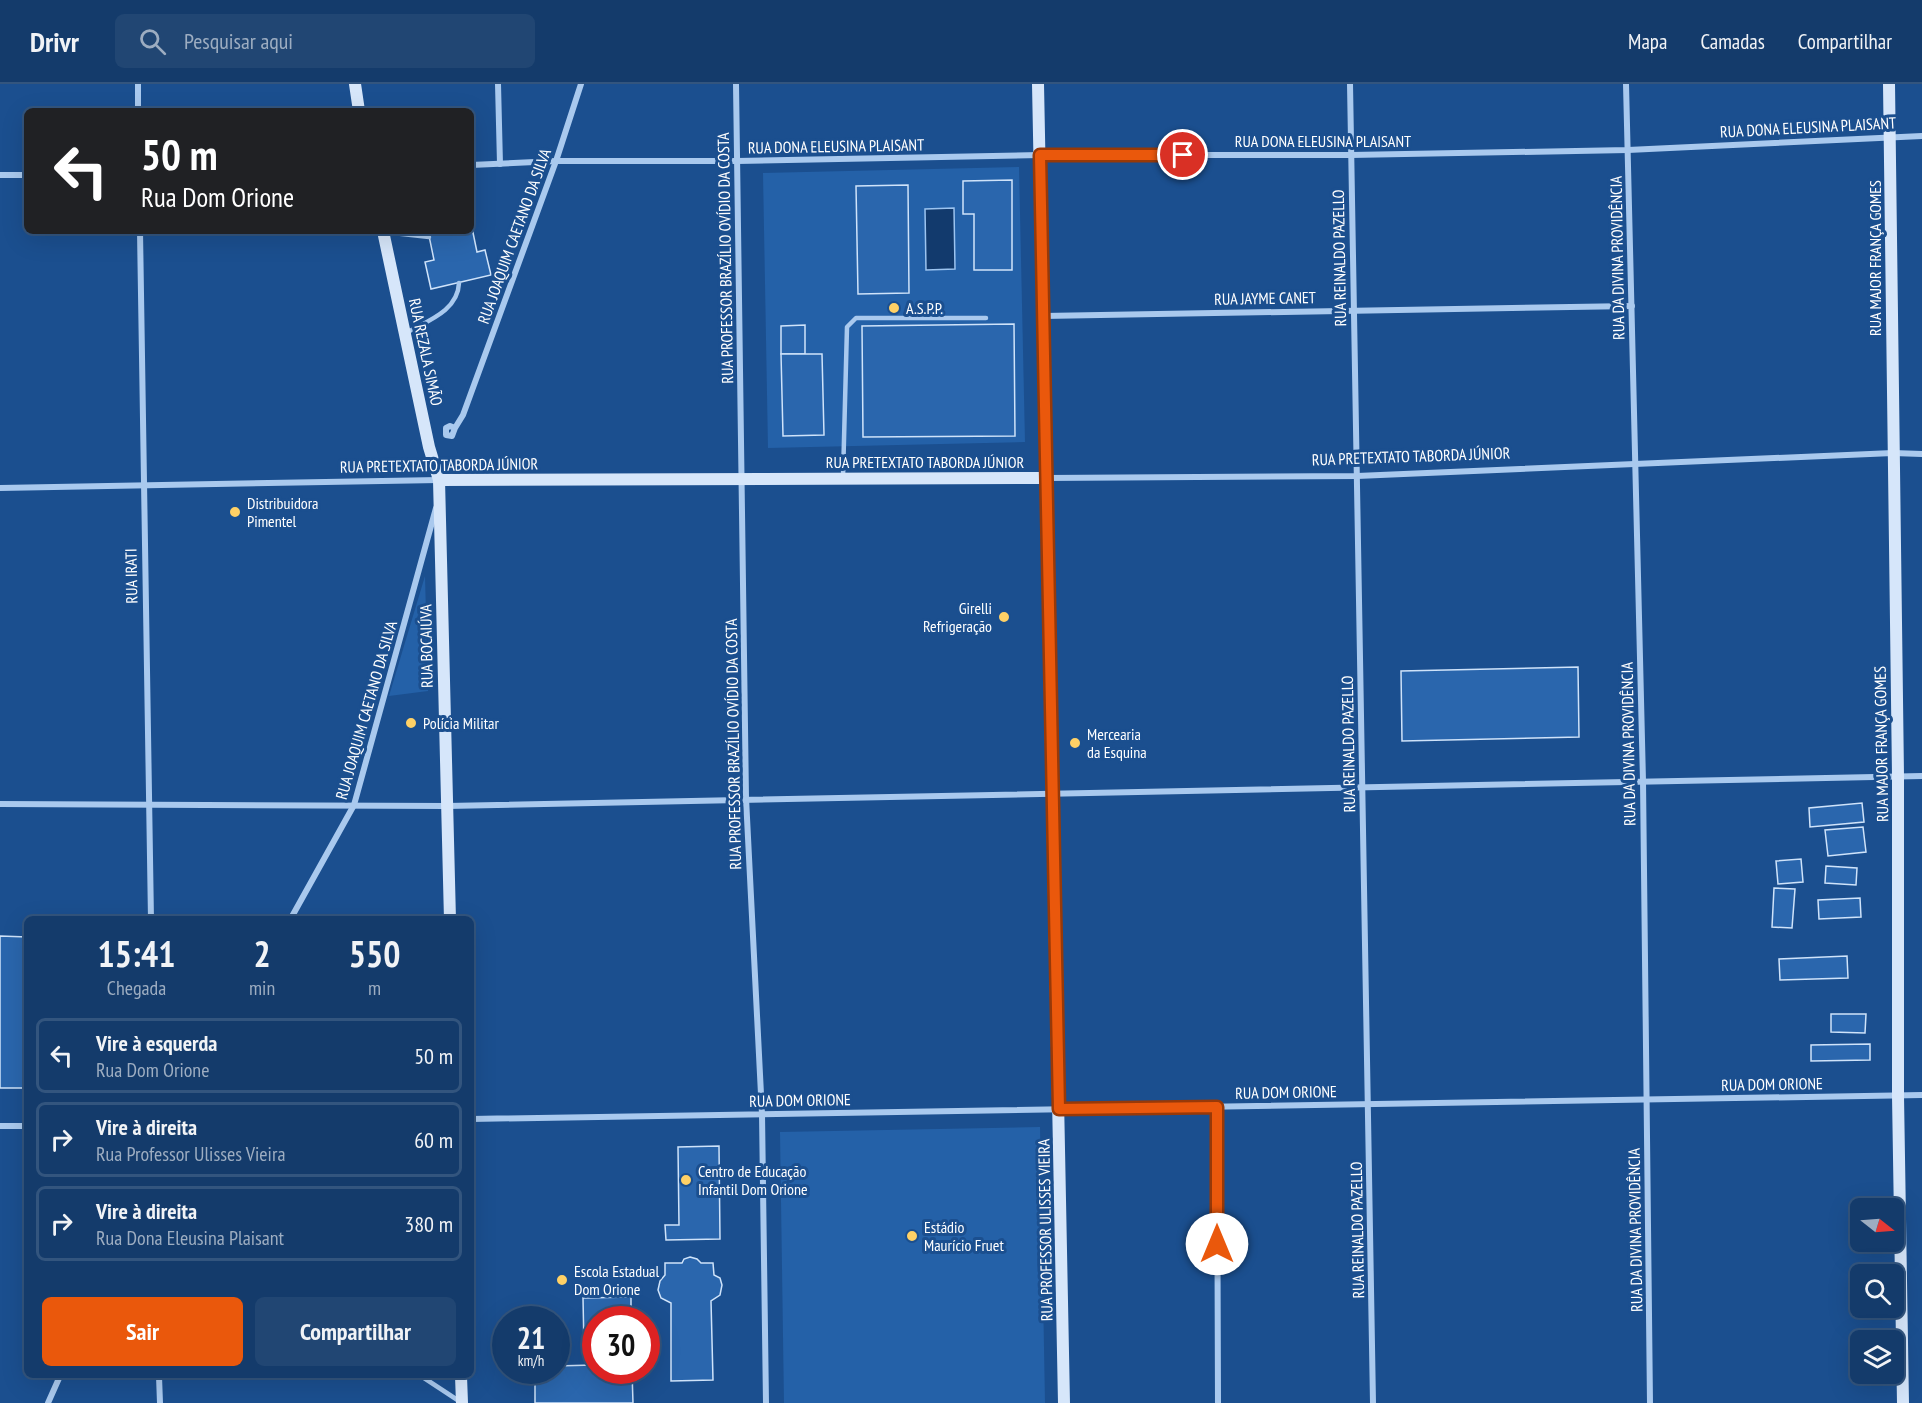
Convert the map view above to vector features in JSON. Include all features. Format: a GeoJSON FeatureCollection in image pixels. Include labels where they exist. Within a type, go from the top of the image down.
{"type":"FeatureCollection","features":[{"type":"Feature","properties":{"kind":"main road"},"geometry":{"type":"LineString","coordinates":[[355,84],[359,108]]}},
{"type":"Feature","properties":{"kind":"main road","name":"RUA PROFESSOR ULISSES VIEIRA"},"geometry":{"type":"LineString","coordinates":[[1038,84],[1064,1403]]}},
{"type":"Feature","properties":{"kind":"main road","name":"RUA MAJOR FRANÇA GOMES"},"geometry":{"type":"LineString","coordinates":[[1889,84],[1903,1403]]}},
{"type":"Feature","properties":{"kind":"main road","name":"RUA REZALA SIMÃO"},"geometry":{"type":"LineString","coordinates":[[383,234],[429,447],[439,480]]}},
{"type":"Feature","properties":{"kind":"main road","name":"RUA PRETEXTATO TABORDA JÚNIOR"},"geometry":{"type":"LineString","coordinates":[[439,480],[1046,478]]}},
{"type":"Feature","properties":{"kind":"main road","name":"RUA BOCAIÚVA"},"geometry":{"type":"LineString","coordinates":[[439,480],[450,916]]}},
{"type":"Feature","properties":{"kind":"main road"},"geometry":{"type":"LineString","coordinates":[[461,1378],[462,1403]]}},
{"type":"Feature","properties":{"kind":"street"},"geometry":{"type":"LineString","coordinates":[[138,84],[138,108]]}},
{"type":"Feature","properties":{"kind":"street"},"geometry":{"type":"LineString","coordinates":[[498,84],[501,164]]}},
{"type":"Feature","properties":{"kind":"street","name":"RUA JOAQUIM CAETANO DA SILVA"},"geometry":{"type":"LineString","coordinates":[[455,428],[463,415],[556,161],[581,84]]}},
{"type":"Feature","properties":{"kind":"street","name":"RUA PROFESSOR BRAZÍLIO OVÍDIO DA COSTA"},"geometry":{"type":"LineString","coordinates":[[736,84],[746,798],[762,1114],[766,1403]]}},
{"type":"Feature","properties":{"kind":"street","name":"RUA REINALDO PAZELLO"},"geometry":{"type":"LineString","coordinates":[[1350,84],[1373,1403]]}},
{"type":"Feature","properties":{"kind":"street","name":"RUA DA DIVINA PROVIDÊNCIA"},"geometry":{"type":"LineString","coordinates":[[1626,84],[1643,781],[1650,1403]]}},
{"type":"Feature","properties":{"kind":"street","name":"RUA DONA ELEUSINA PLAISANT"},"geometry":{"type":"LineString","coordinates":[[474,165],[556,161],[737,161],[1040,155],[1628,150],[1922,136]]}},
{"type":"Feature","properties":{"kind":"street"},"geometry":{"type":"LineString","coordinates":[[0,175],[24,175]]}},
{"type":"Feature","properties":{"kind":"street","name":"RUA IRATI"},"geometry":{"type":"LineString","coordinates":[[140,234],[151,916]]}},
{"type":"Feature","properties":{"kind":"street","name":"RUA JAYME CANET"},"geometry":{"type":"LineString","coordinates":[[1042,316],[1632,306]]}},
{"type":"Feature","properties":{"kind":"street","name":"RUA PRETEXTATO TABORDA JÚNIOR"},"geometry":{"type":"LineString","coordinates":[[1046,478],[1357,476],[1893,453],[1922,454]]}},
{"type":"Feature","properties":{"kind":"street","name":"RUA PRETEXTATO TABORDA JÚNIOR"},"geometry":{"type":"LineString","coordinates":[[0,488],[439,480]]}},
{"type":"Feature","properties":{"kind":"street","name":"RUA JOAQUIM CAETANO DA SILVA"},"geometry":{"type":"LineString","coordinates":[[292,916],[354,806],[439,496]]}},
{"type":"Feature","properties":{"kind":"street"},"geometry":{"type":"LineString","coordinates":[[0,804],[447,806],[746,798],[1922,776]]}},
{"type":"Feature","properties":{"kind":"street","name":"RUA DOM ORIONE"},"geometry":{"type":"LineString","coordinates":[[474,1119],[1922,1095]]}},
{"type":"Feature","properties":{"kind":"street"},"geometry":{"type":"LineString","coordinates":[[1217,1107],[1218,1403]]}},
{"type":"Feature","properties":{"kind":"street"},"geometry":{"type":"LineString","coordinates":[[0,1126],[24,1126]]}},
{"type":"Feature","properties":{"kind":"street"},"geometry":{"type":"LineString","coordinates":[[48,1403],[59,1378]]}},
{"type":"Feature","properties":{"kind":"street"},"geometry":{"type":"LineString","coordinates":[[159,1378],[160,1403]]}},
{"type":"Feature","properties":{"kind":"lane"},"geometry":{"type":"LineString","coordinates":[[401,234],[429,237]]}},
{"type":"Feature","properties":{"kind":"lane"},"geometry":{"type":"LineString","coordinates":[[406,333],[450,308],[459,291],[459,283]]}},
{"type":"Feature","properties":{"kind":"lane"},"geometry":{"type":"LineString","coordinates":[[843,479],[847,327],[856,318],[986,318]]}},
{"type":"Feature","properties":{"kind":"lane"},"geometry":{"type":"LineString","coordinates":[[424,1378],[462,1403]]}},
{"type":"Feature","properties":{"kind":"shaded area","name":"A.S.P.P."},"geometry":{"type":"Polygon","coordinates":[[[1019,167],[1025,442],[768,448],[763,173],[1019,167]]]}},
{"type":"Feature","properties":{"kind":"shaded area"},"geometry":{"type":"Polygon","coordinates":[[[954,208],[955,269],[926,270],[925,209],[954,208]]]}},
{"type":"Feature","properties":{"kind":"shaded area"},"geometry":{"type":"Polygon","coordinates":[[[425,576],[428,691],[389,696],[425,576]]]}},
{"type":"Feature","properties":{"kind":"shaded area","name":"Estádio Maurício Fruet"},"geometry":{"type":"Polygon","coordinates":[[[1040,1127],[1045,1403],[784,1403],[780,1132],[1040,1127]]]}},
{"type":"Feature","properties":{"kind":"building"},"geometry":{"type":"Polygon","coordinates":[[[1012,180],[1012,270],[974,270],[974,214],[963,214],[963,181],[1012,180]]]}},
{"type":"Feature","properties":{"kind":"building"},"geometry":{"type":"Polygon","coordinates":[[[908,185],[909,293],[858,294],[856,186],[908,185]]]}},
{"type":"Feature","properties":{"kind":"building"},"geometry":{"type":"Polygon","coordinates":[[[429,234],[473,234],[477,252],[485,250],[491,275],[431,289],[425,262],[434,260],[429,234]]]}},
{"type":"Feature","properties":{"kind":"building"},"geometry":{"type":"Polygon","coordinates":[[[1014,324],[1015,436],[863,437],[862,326],[1014,324]]]}},
{"type":"Feature","properties":{"kind":"building"},"geometry":{"type":"Polygon","coordinates":[[[805,325],[805,354],[781,354],[781,326],[805,325]]]}},
{"type":"Feature","properties":{"kind":"building"},"geometry":{"type":"Polygon","coordinates":[[[781,354],[822,354],[824,435],[783,436],[781,354]]]}},
{"type":"Feature","properties":{"kind":"building"},"geometry":{"type":"Polygon","coordinates":[[[1578,667],[1579,737],[1402,741],[1401,671],[1578,667]]]}},
{"type":"Feature","properties":{"kind":"building"},"geometry":{"type":"Polygon","coordinates":[[[1862,803],[1864,822],[1810,827],[1809,808],[1862,803]]]}},
{"type":"Feature","properties":{"kind":"building"},"geometry":{"type":"Polygon","coordinates":[[[1863,827],[1866,852],[1828,856],[1825,830],[1863,827]]]}},
{"type":"Feature","properties":{"kind":"building"},"geometry":{"type":"Polygon","coordinates":[[[1801,859],[1803,882],[1778,884],[1776,861],[1801,859]]]}},
{"type":"Feature","properties":{"kind":"building"},"geometry":{"type":"Polygon","coordinates":[[[1826,866],[1857,868],[1856,885],[1825,883],[1826,866]]]}},
{"type":"Feature","properties":{"kind":"building"},"geometry":{"type":"Polygon","coordinates":[[[1774,888],[1795,889],[1792,928],[1772,927],[1774,888]]]}},
{"type":"Feature","properties":{"kind":"building"},"geometry":{"type":"Polygon","coordinates":[[[1860,898],[1861,917],[1819,919],[1818,900],[1860,898]]]}},
{"type":"Feature","properties":{"kind":"building"},"geometry":{"type":"Polygon","coordinates":[[[0,936],[24,937],[24,1088],[0,1088],[0,936]]]}},
{"type":"Feature","properties":{"kind":"building"},"geometry":{"type":"Polygon","coordinates":[[[1847,956],[1848,978],[1780,980],[1779,959],[1847,956]]]}},
{"type":"Feature","properties":{"kind":"building"},"geometry":{"type":"Polygon","coordinates":[[[1831,1014],[1866,1014],[1865,1033],[1831,1032],[1831,1014]]]}},
{"type":"Feature","properties":{"kind":"building"},"geometry":{"type":"Polygon","coordinates":[[[1870,1044],[1870,1060],[1811,1061],[1811,1045],[1870,1044]]]}},
{"type":"Feature","properties":{"kind":"building"},"geometry":{"type":"Polygon","coordinates":[[[719,1146],[720,1239],[666,1240],[665,1225],[679,1225],[678,1147],[719,1146]]]}},
{"type":"Feature","properties":{"kind":"building"},"geometry":{"type":"Polygon","coordinates":[[[690,1257],[701,1263],[713,1263],[714,1275],[720,1278],[722,1285],[720,1295],[711,1301],[713,1380],[671,1381],[671,1303],[661,1298],[658,1290],[660,1281],[665,1275],[665,1263],[682,1263],[684,1259],[690,1257]]]}},
{"type":"Feature","properties":{"kind":"building"},"geometry":{"type":"Polygon","coordinates":[[[631,1297],[631,1306],[583,1306],[583,1298],[631,1297]]]}},
{"type":"Feature","properties":{"kind":"building"},"geometry":{"type":"Polygon","coordinates":[[[582,1365],[582,1384],[632,1384],[633,1403],[535,1403],[535,1384],[570,1384],[570,1366],[582,1365]]]}},
{"type":"Feature","properties":{"kind":"place","name":"A.S.P.P."},"geometry":{"type":"Point","coordinates":[894,308]}},
{"type":"Feature","properties":{"kind":"place","name":"Distribuidora Pimentel"},"geometry":{"type":"Point","coordinates":[235,512]}},
{"type":"Feature","properties":{"kind":"place","name":"Girelli Refrigeração"},"geometry":{"type":"Point","coordinates":[1004,617]}},
{"type":"Feature","properties":{"kind":"place","name":"Polícia Militar"},"geometry":{"type":"Point","coordinates":[411,723]}},
{"type":"Feature","properties":{"kind":"place","name":"Mercearia da Esquina"},"geometry":{"type":"Point","coordinates":[1075,743]}},
{"type":"Feature","properties":{"kind":"place","name":"Centro de Educação Infantil Dom Orione"},"geometry":{"type":"Point","coordinates":[686,1180]}},
{"type":"Feature","properties":{"kind":"place","name":"Estádio Maurício Fruet"},"geometry":{"type":"Point","coordinates":[912,1236]}},
{"type":"Feature","properties":{"kind":"place","name":"Escola Estadual Dom Orione"},"geometry":{"type":"Point","coordinates":[562,1280]}},
{"type":"Feature","properties":{"kind":"route"},"geometry":{"type":"LineString","coordinates":[[1183,155],[1040,155],[1059,1109],[1217,1107],[1217,1244]]}}]}
